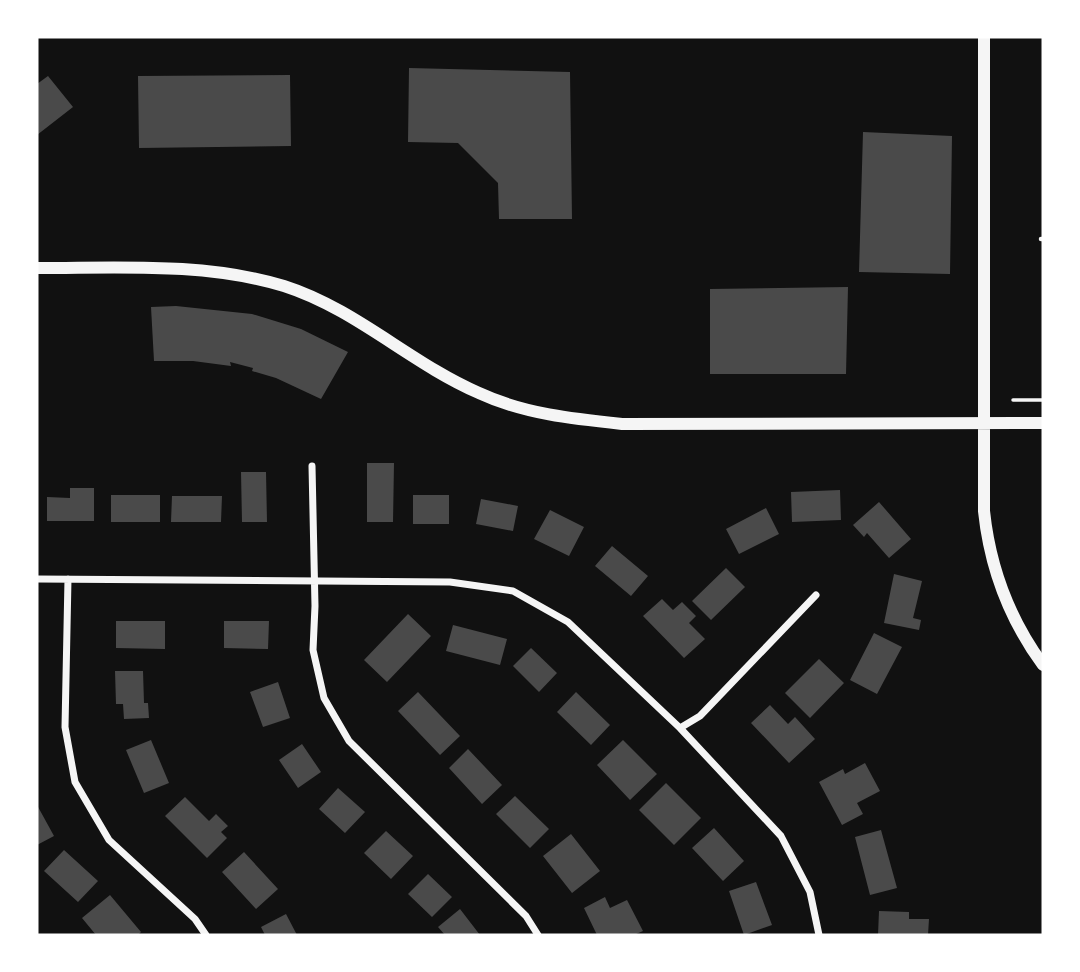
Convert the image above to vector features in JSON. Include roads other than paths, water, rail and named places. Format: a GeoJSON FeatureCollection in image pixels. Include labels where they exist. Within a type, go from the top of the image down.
{"type":"FeatureCollection","features":[{"type":"Feature","properties":{"kind":"street"},"geometry":{"type":"LineString","coordinates":[[985,37],[985,512],[993,563],[1013,617],[1043,666]]}},
{"type":"Feature","properties":{"kind":"street"},"geometry":{"type":"LineString","coordinates":[[37,268],[160,268],[242,275],[286,287],[334,306],[405,353],[478,393],[522,408],[566,418],[623,424],[1043,423]]}},
{"type":"Feature","properties":{"kind":"street"},"geometry":{"type":"LineString","coordinates":[[312,466],[315,559],[313,650],[324,698],[349,741],[526,916],[538,935]]}},
{"type":"Feature","properties":{"kind":"street"},"geometry":{"type":"LineString","coordinates":[[37,579],[450,582],[513,591],[568,622],[680,728],[781,836],[810,892],[819,935]]}},
{"type":"Feature","properties":{"kind":"street"},"geometry":{"type":"LineString","coordinates":[[68,579],[65,727],[75,782],[110,840],[195,919],[206,935]]}},
{"type":"Feature","properties":{"kind":"street"},"geometry":{"type":"LineString","coordinates":[[680,728],[700,716],[816,594]]}}]}
